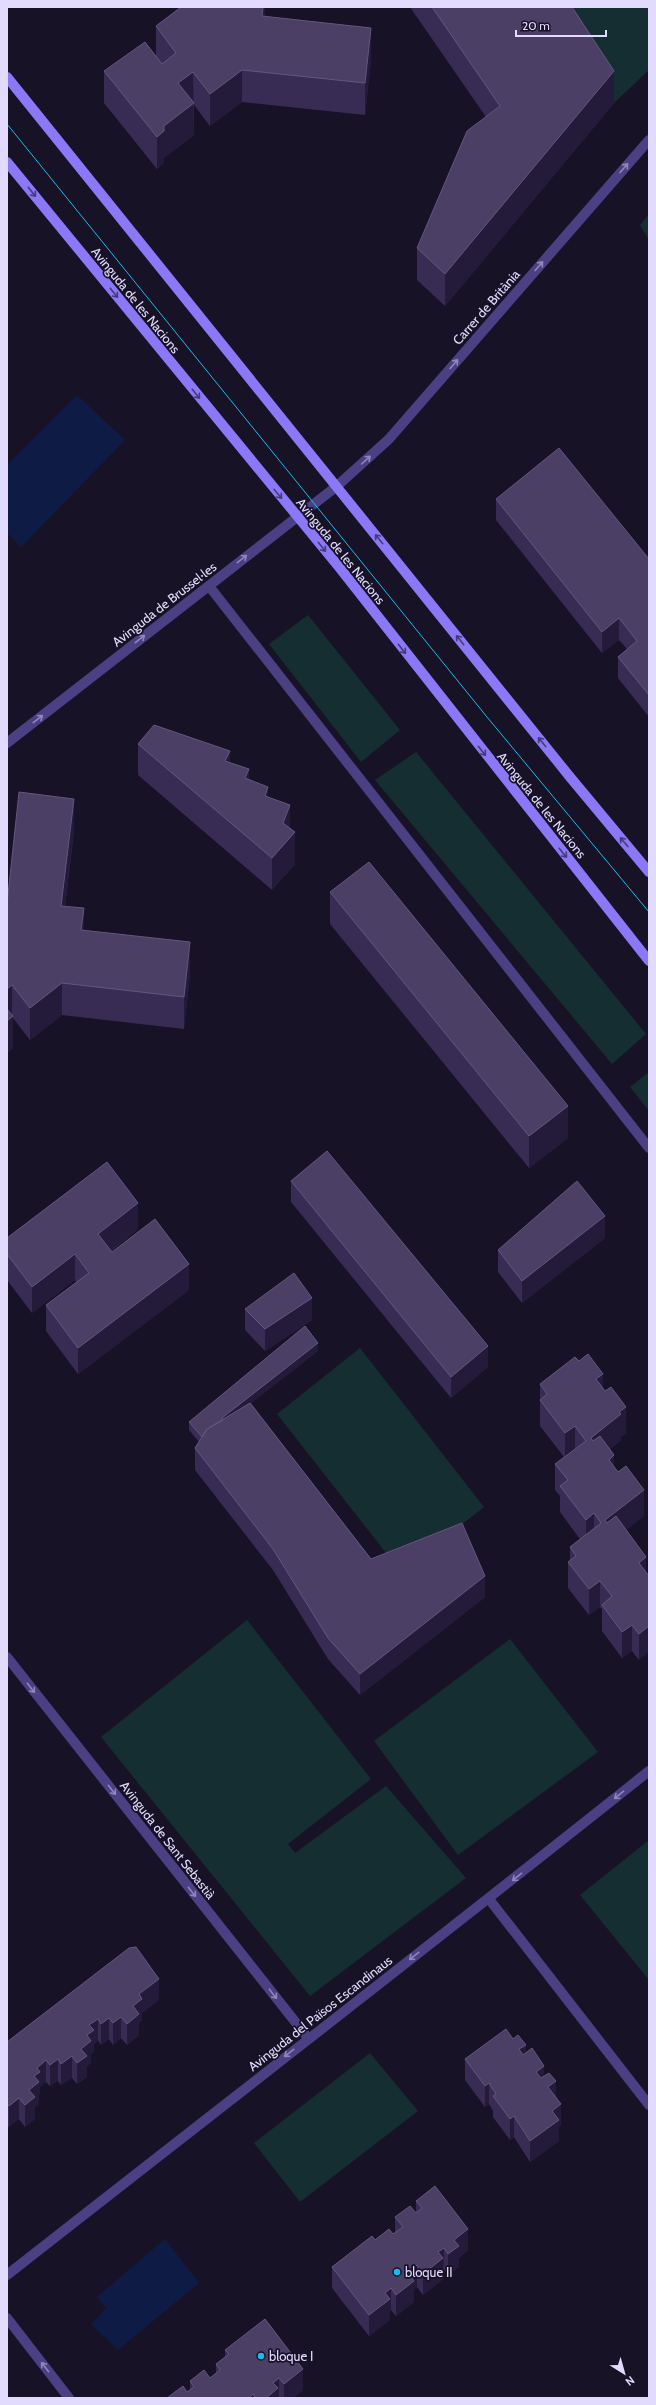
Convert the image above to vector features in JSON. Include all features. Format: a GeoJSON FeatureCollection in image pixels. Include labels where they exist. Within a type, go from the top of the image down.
{"type":"FeatureCollection","features":[{"type":"Feature","properties":{"kind":"main road"},"geometry":{"type":"LineString","coordinates":[[7,77],[570,777],[649,872]]}},
{"type":"Feature","properties":{"kind":"main road","name":"Avinguda de les Nacions"},"geometry":{"type":"LineString","coordinates":[[7,162],[297,517],[649,961]]}},
{"type":"Feature","properties":{"kind":"street","name":"Carrer de Britània"},"geometry":{"type":"LineString","coordinates":[[337,486],[389,439],[649,140]]}},
{"type":"Feature","properties":{"kind":"street","name":"Avinguda de Brussel·les"},"geometry":{"type":"LineString","coordinates":[[7,743],[337,486]]}},
{"type":"Feature","properties":{"kind":"street"},"geometry":{"type":"LineString","coordinates":[[209,586],[649,1148]]}},
{"type":"Feature","properties":{"kind":"street","name":"Avinguda de Sant Sebastià"},"geometry":{"type":"LineString","coordinates":[[7,1657],[308,2038]]}},
{"type":"Feature","properties":{"kind":"street","name":"Avinguda del Països Escandinaus"},"geometry":{"type":"LineString","coordinates":[[7,2275],[308,2038],[489,1899],[649,1771]]}},
{"type":"Feature","properties":{"kind":"street"},"geometry":{"type":"LineString","coordinates":[[489,1899],[649,2105]]}},
{"type":"Feature","properties":{"kind":"street"},"geometry":{"type":"LineString","coordinates":[[7,2318],[70,2398]]}},
{"type":"Feature","properties":{"kind":"green space"},"geometry":{"type":"Polygon","coordinates":[[[551,7],[649,7],[649,70],[614,103],[551,7]]]}},
{"type":"Feature","properties":{"kind":"green space"},"geometry":{"type":"Polygon","coordinates":[[[649,214],[649,240],[640,225],[649,214]]]}},
{"type":"Feature","properties":{"kind":"green space"},"geometry":{"type":"Polygon","coordinates":[[[308,615],[400,730],[361,762],[269,644],[308,615]]]}},
{"type":"Feature","properties":{"kind":"green space"},"geometry":{"type":"Polygon","coordinates":[[[416,752],[646,1034],[612,1064],[375,780],[416,752]]]}},
{"type":"Feature","properties":{"kind":"green space"},"geometry":{"type":"Polygon","coordinates":[[[649,1072],[649,1111],[630,1087],[649,1072]]]}},
{"type":"Feature","properties":{"kind":"green space"},"geometry":{"type":"Polygon","coordinates":[[[360,1348],[484,1507],[401,1572],[277,1414],[360,1348]]]}},
{"type":"Feature","properties":{"kind":"green space"},"geometry":{"type":"Polygon","coordinates":[[[247,1620],[371,1779],[288,1844],[295,1853],[386,1786],[466,1878],[310,1996],[101,1737],[247,1620]]]}},
{"type":"Feature","properties":{"kind":"green space"},"geometry":{"type":"Polygon","coordinates":[[[510,1639],[598,1752],[458,1855],[374,1741],[510,1639]]]}},
{"type":"Feature","properties":{"kind":"green space"},"geometry":{"type":"Polygon","coordinates":[[[649,1840],[649,1980],[580,1895],[649,1840]]]}},
{"type":"Feature","properties":{"kind":"green space"},"geometry":{"type":"Polygon","coordinates":[[[370,2053],[418,2111],[300,2202],[254,2143],[370,2053]]]}},
{"type":"Feature","properties":{"kind":"water"},"geometry":{"type":"Polygon","coordinates":[[[77,395],[125,440],[21,547],[7,533],[7,465],[77,395]]]}},
{"type":"Feature","properties":{"kind":"water"},"geometry":{"type":"Polygon","coordinates":[[[165,2239],[199,2283],[118,2350],[91,2324],[106,2308],[97,2297],[165,2239]]]}},
{"type":"Feature","properties":{"kind":"building"},"geometry":{"type":"Polygon","coordinates":[[[181,7],[263,7],[262,16],[371,28],[365,83],[242,70],[210,94],[193,72],[178,83],[194,103],[164,126],[164,131],[157,137],[104,71],[145,42],[162,64],[176,53],[156,26],[181,7]]]}},
{"type":"Feature","properties":{"kind":"building"},"geometry":{"type":"Polygon","coordinates":[[[432,7],[572,7],[614,71],[445,274],[417,248],[467,131],[500,106],[432,7]]]}},
{"type":"Feature","properties":{"kind":"building"},"geometry":{"type":"Polygon","coordinates":[[[559,448],[649,559],[649,695],[618,657],[637,641],[619,618],[602,632],[496,499],[559,448]]]}},
{"type":"Feature","properties":{"kind":"building"},"geometry":{"type":"Polygon","coordinates":[[[154,725],[230,751],[225,761],[249,769],[245,778],[268,787],[265,796],[290,805],[283,823],[295,832],[272,858],[138,744],[154,725]]]}},
{"type":"Feature","properties":{"kind":"building"},"geometry":{"type":"Polygon","coordinates":[[[19,792],[74,799],[61,906],[84,908],[81,930],[190,942],[184,997],[62,983],[30,1008],[12,985],[7,989],[7,904],[19,792]]]}},
{"type":"Feature","properties":{"kind":"building"},"geometry":{"type":"Polygon","coordinates":[[[369,862],[568,1106],[529,1136],[330,892],[369,862]]]}},
{"type":"Feature","properties":{"kind":"building"},"geometry":{"type":"Polygon","coordinates":[[[7,1009],[13,1016],[7,1021],[7,1009]]]}},
{"type":"Feature","properties":{"kind":"building"},"geometry":{"type":"Polygon","coordinates":[[[327,1151],[488,1346],[451,1377],[291,1181],[327,1151]]]}},
{"type":"Feature","properties":{"kind":"building"},"geometry":{"type":"Polygon","coordinates":[[[107,1162],[138,1203],[98,1234],[112,1252],[155,1219],[189,1264],[78,1348],[46,1305],[89,1273],[75,1254],[32,1287],[7,1254],[7,1238],[107,1162]]]}},
{"type":"Feature","properties":{"kind":"building"},"geometry":{"type":"Polygon","coordinates":[[[577,1181],[605,1216],[522,1281],[498,1250],[577,1181]]]}},
{"type":"Feature","properties":{"kind":"building"},"geometry":{"type":"Polygon","coordinates":[[[294,1273],[312,1298],[265,1329],[245,1309],[294,1273]]]}},
{"type":"Feature","properties":{"kind":"building"},"geometry":{"type":"Polygon","coordinates":[[[305,1326],[318,1343],[222,1418],[223,1420],[207,1429],[202,1437],[189,1422],[305,1326]]]}},
{"type":"Feature","properties":{"kind":"building"},"geometry":{"type":"Polygon","coordinates":[[[588,1354],[603,1374],[596,1379],[605,1391],[611,1387],[626,1407],[619,1412],[621,1414],[591,1438],[593,1441],[600,1436],[614,1455],[609,1460],[618,1472],[626,1466],[644,1490],[605,1520],[607,1523],[616,1516],[646,1557],[639,1563],[649,1576],[649,1626],[639,1634],[632,1625],[622,1632],[602,1605],[612,1596],[600,1581],[589,1589],[568,1562],[576,1556],[570,1547],[601,1523],[594,1513],[586,1520],[560,1486],[568,1480],[555,1464],[586,1441],[575,1426],[565,1433],[540,1400],[547,1394],[540,1384],[575,1357],[579,1361],[588,1354]]]}},
{"type":"Feature","properties":{"kind":"building"},"geometry":{"type":"Polygon","coordinates":[[[250,1403],[371,1559],[462,1523],[485,1576],[360,1674],[328,1638],[273,1549],[195,1448],[207,1429],[250,1403]]]}},
{"type":"Feature","properties":{"kind":"building"},"geometry":{"type":"Polygon","coordinates":[[[136,1947],[159,1979],[139,1994],[142,1999],[133,2006],[139,2014],[127,2024],[121,2017],[113,2023],[109,2018],[101,2024],[98,2019],[89,2025],[94,2030],[87,2035],[91,2041],[81,2049],[87,2056],[77,2063],[72,2056],[61,2064],[58,2059],[50,2065],[46,2060],[37,2068],[40,2072],[34,2076],[39,2082],[29,2090],[35,2097],[25,2105],[19,2098],[9,2106],[7,2103],[7,2042],[129,1948],[136,1947]]]}},
{"type":"Feature","properties":{"kind":"building"},"geometry":{"type":"Polygon","coordinates":[[[506,2029],[513,2039],[518,2035],[526,2045],[519,2049],[523,2055],[532,2048],[544,2066],[536,2072],[541,2078],[549,2073],[556,2081],[548,2087],[561,2104],[552,2111],[559,2120],[530,2141],[514,2116],[510,2119],[493,2096],[496,2094],[489,2083],[485,2086],[465,2059],[506,2029]]]}},
{"type":"Feature","properties":{"kind":"building","name":"bloque II"},"geometry":{"type":"Polygon","coordinates":[[[435,2186],[468,2229],[454,2240],[459,2246],[448,2254],[444,2248],[438,2252],[443,2258],[423,2274],[417,2265],[408,2272],[414,2281],[396,2295],[391,2288],[385,2293],[390,2299],[369,2315],[332,2267],[372,2236],[375,2240],[389,2229],[393,2234],[403,2227],[395,2217],[410,2206],[416,2213],[422,2208],[416,2201],[435,2186]]]}},
{"type":"Feature","properties":{"kind":"building"},"geometry":{"type":"Polygon","coordinates":[[[265,2319],[303,2369],[284,2384],[279,2378],[273,2383],[278,2388],[266,2398],[256,2398],[253,2394],[249,2398],[167,2398],[183,2386],[187,2392],[194,2387],[190,2381],[204,2370],[210,2378],[220,2370],[216,2364],[229,2354],[225,2350],[265,2319]]]}},
{"type":"Feature","properties":{"kind":"tram line"},"geometry":{"type":"LineString","coordinates":[[7,124],[487,717],[649,912]]}},
{"type":"Feature","properties":{"kind":"place","name":"bloque II"},"geometry":{"type":"Point","coordinates":[397,2272]}},
{"type":"Feature","properties":{"kind":"place","name":"bloque I"},"geometry":{"type":"Point","coordinates":[261,2356]}}]}
